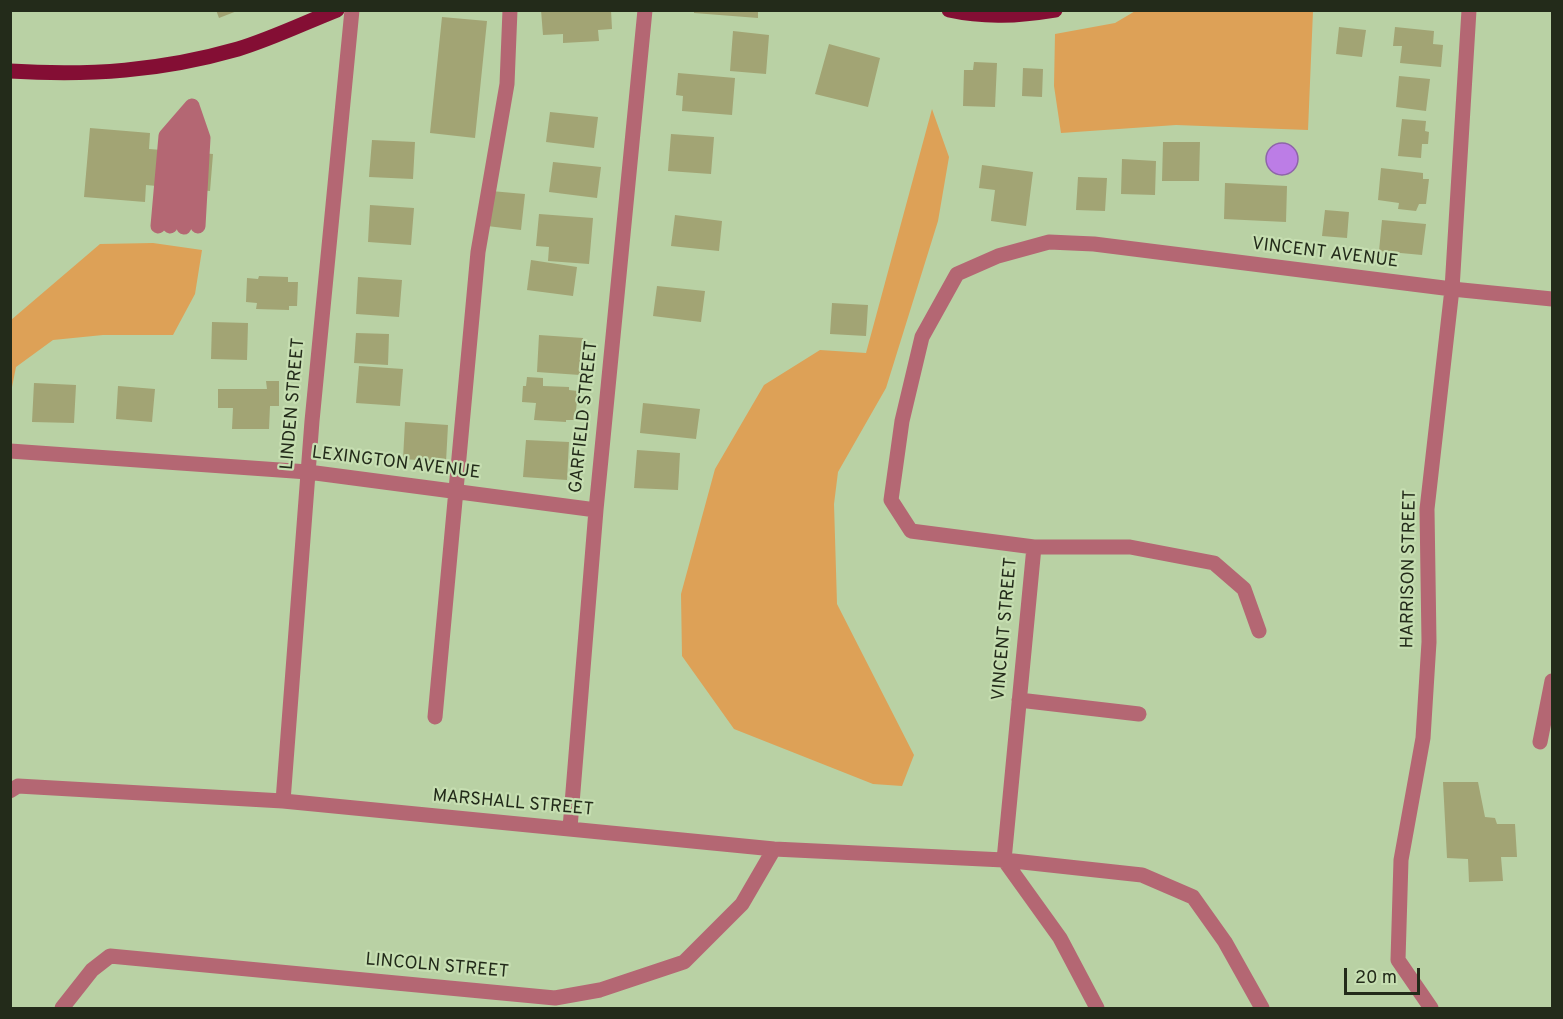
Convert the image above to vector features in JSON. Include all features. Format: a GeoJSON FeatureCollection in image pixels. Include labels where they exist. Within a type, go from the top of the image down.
{"type":"FeatureCollection","features":[{"type":"Feature","properties":{"kind":"main road"},"geometry":{"type":"LineString","coordinates":[[10,71],[105,73],[184,63],[241,48],[337,10]]}},
{"type":"Feature","properties":{"kind":"main road"},"geometry":{"type":"LineString","coordinates":[[949,10],[1015,16],[1054,10]]}},
{"type":"Feature","properties":{"kind":"street","name":"LINDEN STREET"},"geometry":{"type":"LineString","coordinates":[[283,801],[325,273],[352,10]]}},
{"type":"Feature","properties":{"kind":"street"},"geometry":{"type":"LineString","coordinates":[[435,717],[478,252],[507,84],[510,10]]}},
{"type":"Feature","properties":{"kind":"street","name":"GARFIELD STREET"},"geometry":{"type":"LineString","coordinates":[[570,828],[596,510],[645,10]]}},
{"type":"Feature","properties":{"kind":"street","name":"HARRISON STREET"},"geometry":{"type":"LineString","coordinates":[[1431,1008],[1398,960],[1401,860],[1423,738],[1430,642],[1427,509],[1452,290],[1469,10]]}},
{"type":"Feature","properties":{"kind":"street"},"geometry":{"type":"LineString","coordinates":[[192,106],[178,226],[166,136],[192,106]]}},
{"type":"Feature","properties":{"kind":"street","name":"VINCENT STREET"},"geometry":{"type":"LineString","coordinates":[[1004,860],[1034,548],[910,531],[891,500],[902,421],[922,337],[957,274],[998,256],[1049,242],[1094,244]]}},
{"type":"Feature","properties":{"kind":"street","name":"VINCENT AVENUE"},"geometry":{"type":"LineString","coordinates":[[1094,244],[1452,290],[1552,299]]}},
{"type":"Feature","properties":{"kind":"street","name":"LEXINGTON AVENUE"},"geometry":{"type":"LineString","coordinates":[[10,451],[308,472],[596,510]]}},
{"type":"Feature","properties":{"kind":"street"},"geometry":{"type":"LineString","coordinates":[[1034,548],[1130,547],[1214,563],[1244,589],[1259,631]]}},
{"type":"Feature","properties":{"kind":"street"},"geometry":{"type":"LineString","coordinates":[[1540,742],[1552,681]]}},
{"type":"Feature","properties":{"kind":"street"},"geometry":{"type":"LineString","coordinates":[[1019,700],[1139,714]]}},
{"type":"Feature","properties":{"kind":"street","name":"MARSHALL STREET"},"geometry":{"type":"LineString","coordinates":[[13,787],[283,801],[774,849],[1004,860],[1143,875],[1193,897],[1225,942],[1262,1008]]}},
{"type":"Feature","properties":{"kind":"street","name":"LINCOLN STREET"},"geometry":{"type":"LineString","coordinates":[[62,1008],[92,970],[110,956],[555,998],[600,990],[684,962],[742,904],[774,849]]}},
{"type":"Feature","properties":{"kind":"street"},"geometry":{"type":"LineString","coordinates":[[1004,860],[1060,938],[1097,1008]]}},
{"type":"Feature","properties":{"kind":"shaded area"},"geometry":{"type":"Polygon","coordinates":[[[1137,10],[1313,11],[1308,130],[1176,125],[1061,133],[1054,86],[1055,34],[1115,23],[1137,10]]]}},
{"type":"Feature","properties":{"kind":"shaded area"},"geometry":{"type":"Polygon","coordinates":[[[932,109],[949,157],[938,221],[886,388],[838,472],[834,504],[837,604],[914,755],[902,786],[873,784],[734,729],[682,656],[681,594],[715,469],[764,385],[820,350],[866,353],[932,109]]]}},
{"type":"Feature","properties":{"kind":"shaded area"},"geometry":{"type":"Polygon","coordinates":[[[1282,143],[1293,148],[1298,159],[1293,170],[1282,175],[1271,170],[1266,159],[1271,148],[1282,143]]]}},
{"type":"Feature","properties":{"kind":"shaded area"},"geometry":{"type":"Polygon","coordinates":[[[153,243],[202,250],[195,294],[173,335],[103,335],[53,340],[16,367],[11,392],[11,320],[100,244],[153,243]]]}},
{"type":"Feature","properties":{"kind":"building"},"geometry":{"type":"Polygon","coordinates":[[[216,10],[237,10],[237,11],[219,18],[216,10]]]}},
{"type":"Feature","properties":{"kind":"building"},"geometry":{"type":"Polygon","coordinates":[[[541,10],[611,10],[612,29],[598,30],[599,41],[563,43],[563,34],[543,35],[541,10]]]}},
{"type":"Feature","properties":{"kind":"building"},"geometry":{"type":"Polygon","coordinates":[[[694,10],[758,10],[758,18],[694,13],[694,10]]]}},
{"type":"Feature","properties":{"kind":"building"},"geometry":{"type":"Polygon","coordinates":[[[442,17],[487,21],[475,138],[430,133],[442,17]]]}},
{"type":"Feature","properties":{"kind":"building"},"geometry":{"type":"Polygon","coordinates":[[[1339,27],[1366,30],[1362,57],[1336,54],[1339,27]]]}},
{"type":"Feature","properties":{"kind":"building"},"geometry":{"type":"Polygon","coordinates":[[[1395,27],[1434,31],[1433,44],[1443,45],[1441,67],[1400,63],[1402,46],[1393,46],[1395,27]]]}},
{"type":"Feature","properties":{"kind":"building"},"geometry":{"type":"Polygon","coordinates":[[[733,31],[769,35],[766,74],[730,71],[733,31]]]}},
{"type":"Feature","properties":{"kind":"building"},"geometry":{"type":"Polygon","coordinates":[[[829,44],[880,58],[868,107],[815,94],[829,44]]]}},
{"type":"Feature","properties":{"kind":"building"},"geometry":{"type":"Polygon","coordinates":[[[974,62],[997,63],[995,107],[963,106],[964,70],[973,70],[974,62]]]}},
{"type":"Feature","properties":{"kind":"building"},"geometry":{"type":"Polygon","coordinates":[[[1023,68],[1043,69],[1042,97],[1022,96],[1023,68]]]}},
{"type":"Feature","properties":{"kind":"building"},"geometry":{"type":"Polygon","coordinates":[[[678,73],[735,78],[732,115],[682,111],[683,96],[676,95],[678,73]]]}},
{"type":"Feature","properties":{"kind":"building"},"geometry":{"type":"Polygon","coordinates":[[[1399,76],[1430,79],[1426,111],[1396,107],[1399,76]]]}},
{"type":"Feature","properties":{"kind":"building"},"geometry":{"type":"Polygon","coordinates":[[[550,112],[598,117],[594,148],[546,142],[550,112]]]}},
{"type":"Feature","properties":{"kind":"building"},"geometry":{"type":"Polygon","coordinates":[[[1402,119],[1426,121],[1425,131],[1429,132],[1428,144],[1422,144],[1421,158],[1398,156],[1402,119]]]}},
{"type":"Feature","properties":{"kind":"building"},"geometry":{"type":"Polygon","coordinates":[[[90,128],[150,133],[149,149],[213,154],[210,191],[146,185],[145,202],[84,197],[90,128]]]}},
{"type":"Feature","properties":{"kind":"building"},"geometry":{"type":"Polygon","coordinates":[[[671,134],[714,137],[711,174],[668,171],[671,134]]]}},
{"type":"Feature","properties":{"kind":"building"},"geometry":{"type":"Polygon","coordinates":[[[372,140],[415,142],[413,179],[369,177],[372,140]]]}},
{"type":"Feature","properties":{"kind":"building"},"geometry":{"type":"Polygon","coordinates":[[[1163,142],[1200,142],[1199,181],[1162,181],[1163,142]]]}},
{"type":"Feature","properties":{"kind":"building"},"geometry":{"type":"Polygon","coordinates":[[[1122,159],[1156,161],[1155,195],[1121,194],[1122,159]]]}},
{"type":"Feature","properties":{"kind":"building"},"geometry":{"type":"Polygon","coordinates":[[[553,162],[601,167],[597,198],[549,192],[553,162]]]}},
{"type":"Feature","properties":{"kind":"building"},"geometry":{"type":"Polygon","coordinates":[[[982,165],[1033,172],[1026,226],[991,221],[995,190],[979,188],[982,165]]]}},
{"type":"Feature","properties":{"kind":"building"},"geometry":{"type":"Polygon","coordinates":[[[1381,168],[1423,173],[1423,179],[1429,179],[1426,204],[1419,204],[1416,211],[1398,209],[1399,203],[1378,200],[1381,168]]]}},
{"type":"Feature","properties":{"kind":"building"},"geometry":{"type":"Polygon","coordinates":[[[1078,177],[1107,178],[1105,211],[1076,210],[1078,177]]]}},
{"type":"Feature","properties":{"kind":"building"},"geometry":{"type":"Polygon","coordinates":[[[1225,183],[1287,186],[1286,222],[1224,219],[1225,183]]]}},
{"type":"Feature","properties":{"kind":"building"},"geometry":{"type":"Polygon","coordinates":[[[491,191],[525,194],[521,230],[487,226],[491,191]]]}},
{"type":"Feature","properties":{"kind":"building"},"geometry":{"type":"Polygon","coordinates":[[[370,205],[414,208],[411,245],[368,242],[370,205]]]}},
{"type":"Feature","properties":{"kind":"building"},"geometry":{"type":"Polygon","coordinates":[[[1325,210],[1349,212],[1347,238],[1322,236],[1325,210]]]}},
{"type":"Feature","properties":{"kind":"building"},"geometry":{"type":"Polygon","coordinates":[[[539,214],[593,218],[589,264],[548,261],[549,247],[536,246],[539,214]]]}},
{"type":"Feature","properties":{"kind":"building"},"geometry":{"type":"Polygon","coordinates":[[[675,215],[722,221],[719,251],[671,246],[675,215]]]}},
{"type":"Feature","properties":{"kind":"building"},"geometry":{"type":"Polygon","coordinates":[[[1382,220],[1426,224],[1422,255],[1379,251],[1382,220]]]}},
{"type":"Feature","properties":{"kind":"building"},"geometry":{"type":"Polygon","coordinates":[[[531,260],[577,267],[573,296],[527,290],[531,260]]]}},
{"type":"Feature","properties":{"kind":"building"},"geometry":{"type":"Polygon","coordinates":[[[259,276],[288,277],[288,282],[298,282],[297,306],[289,306],[289,310],[256,309],[257,303],[246,302],[247,278],[258,279],[259,276]]]}},
{"type":"Feature","properties":{"kind":"building"},"geometry":{"type":"Polygon","coordinates":[[[358,277],[402,280],[399,317],[356,314],[358,277]]]}},
{"type":"Feature","properties":{"kind":"building"},"geometry":{"type":"Polygon","coordinates":[[[657,286],[705,291],[701,322],[653,316],[657,286]]]}},
{"type":"Feature","properties":{"kind":"building"},"geometry":{"type":"Polygon","coordinates":[[[832,303],[868,305],[866,336],[830,334],[832,303]]]}},
{"type":"Feature","properties":{"kind":"building"},"geometry":{"type":"Polygon","coordinates":[[[212,322],[248,323],[247,360],[211,359],[212,322]]]}},
{"type":"Feature","properties":{"kind":"building"},"geometry":{"type":"Polygon","coordinates":[[[356,333],[389,334],[388,365],[354,363],[356,333]]]}},
{"type":"Feature","properties":{"kind":"building"},"geometry":{"type":"Polygon","coordinates":[[[539,335],[583,338],[580,375],[537,372],[539,335]]]}},
{"type":"Feature","properties":{"kind":"building"},"geometry":{"type":"Polygon","coordinates":[[[359,366],[403,369],[400,406],[356,403],[359,366]]]}},
{"type":"Feature","properties":{"kind":"building"},"geometry":{"type":"Polygon","coordinates":[[[527,377],[543,378],[543,386],[569,387],[569,390],[578,391],[575,420],[566,420],[566,422],[534,420],[536,403],[522,402],[523,386],[526,386],[527,377]]]}},
{"type":"Feature","properties":{"kind":"building"},"geometry":{"type":"Polygon","coordinates":[[[266,381],[279,381],[279,406],[270,406],[269,429],[232,429],[233,408],[218,408],[218,389],[267,389],[266,381]]]}},
{"type":"Feature","properties":{"kind":"building"},"geometry":{"type":"Polygon","coordinates":[[[34,383],[76,385],[74,423],[32,422],[34,383]]]}},
{"type":"Feature","properties":{"kind":"building"},"geometry":{"type":"Polygon","coordinates":[[[118,386],[155,389],[152,422],[116,419],[118,386]]]}},
{"type":"Feature","properties":{"kind":"building"},"geometry":{"type":"Polygon","coordinates":[[[643,403],[700,409],[696,439],[640,433],[643,403]]]}},
{"type":"Feature","properties":{"kind":"building"},"geometry":{"type":"Polygon","coordinates":[[[405,422],[448,425],[446,462],[403,459],[405,422]]]}},
{"type":"Feature","properties":{"kind":"building"},"geometry":{"type":"Polygon","coordinates":[[[526,440],[569,442],[567,480],[523,477],[526,440]]]}},
{"type":"Feature","properties":{"kind":"building"},"geometry":{"type":"Polygon","coordinates":[[[637,450],[680,453],[678,490],[634,488],[637,450]]]}},
{"type":"Feature","properties":{"kind":"building"},"geometry":{"type":"Polygon","coordinates":[[[1443,782],[1478,782],[1485,817],[1495,818],[1497,824],[1515,824],[1517,857],[1501,857],[1503,881],[1469,882],[1468,859],[1447,858],[1443,782]]]}}]}
